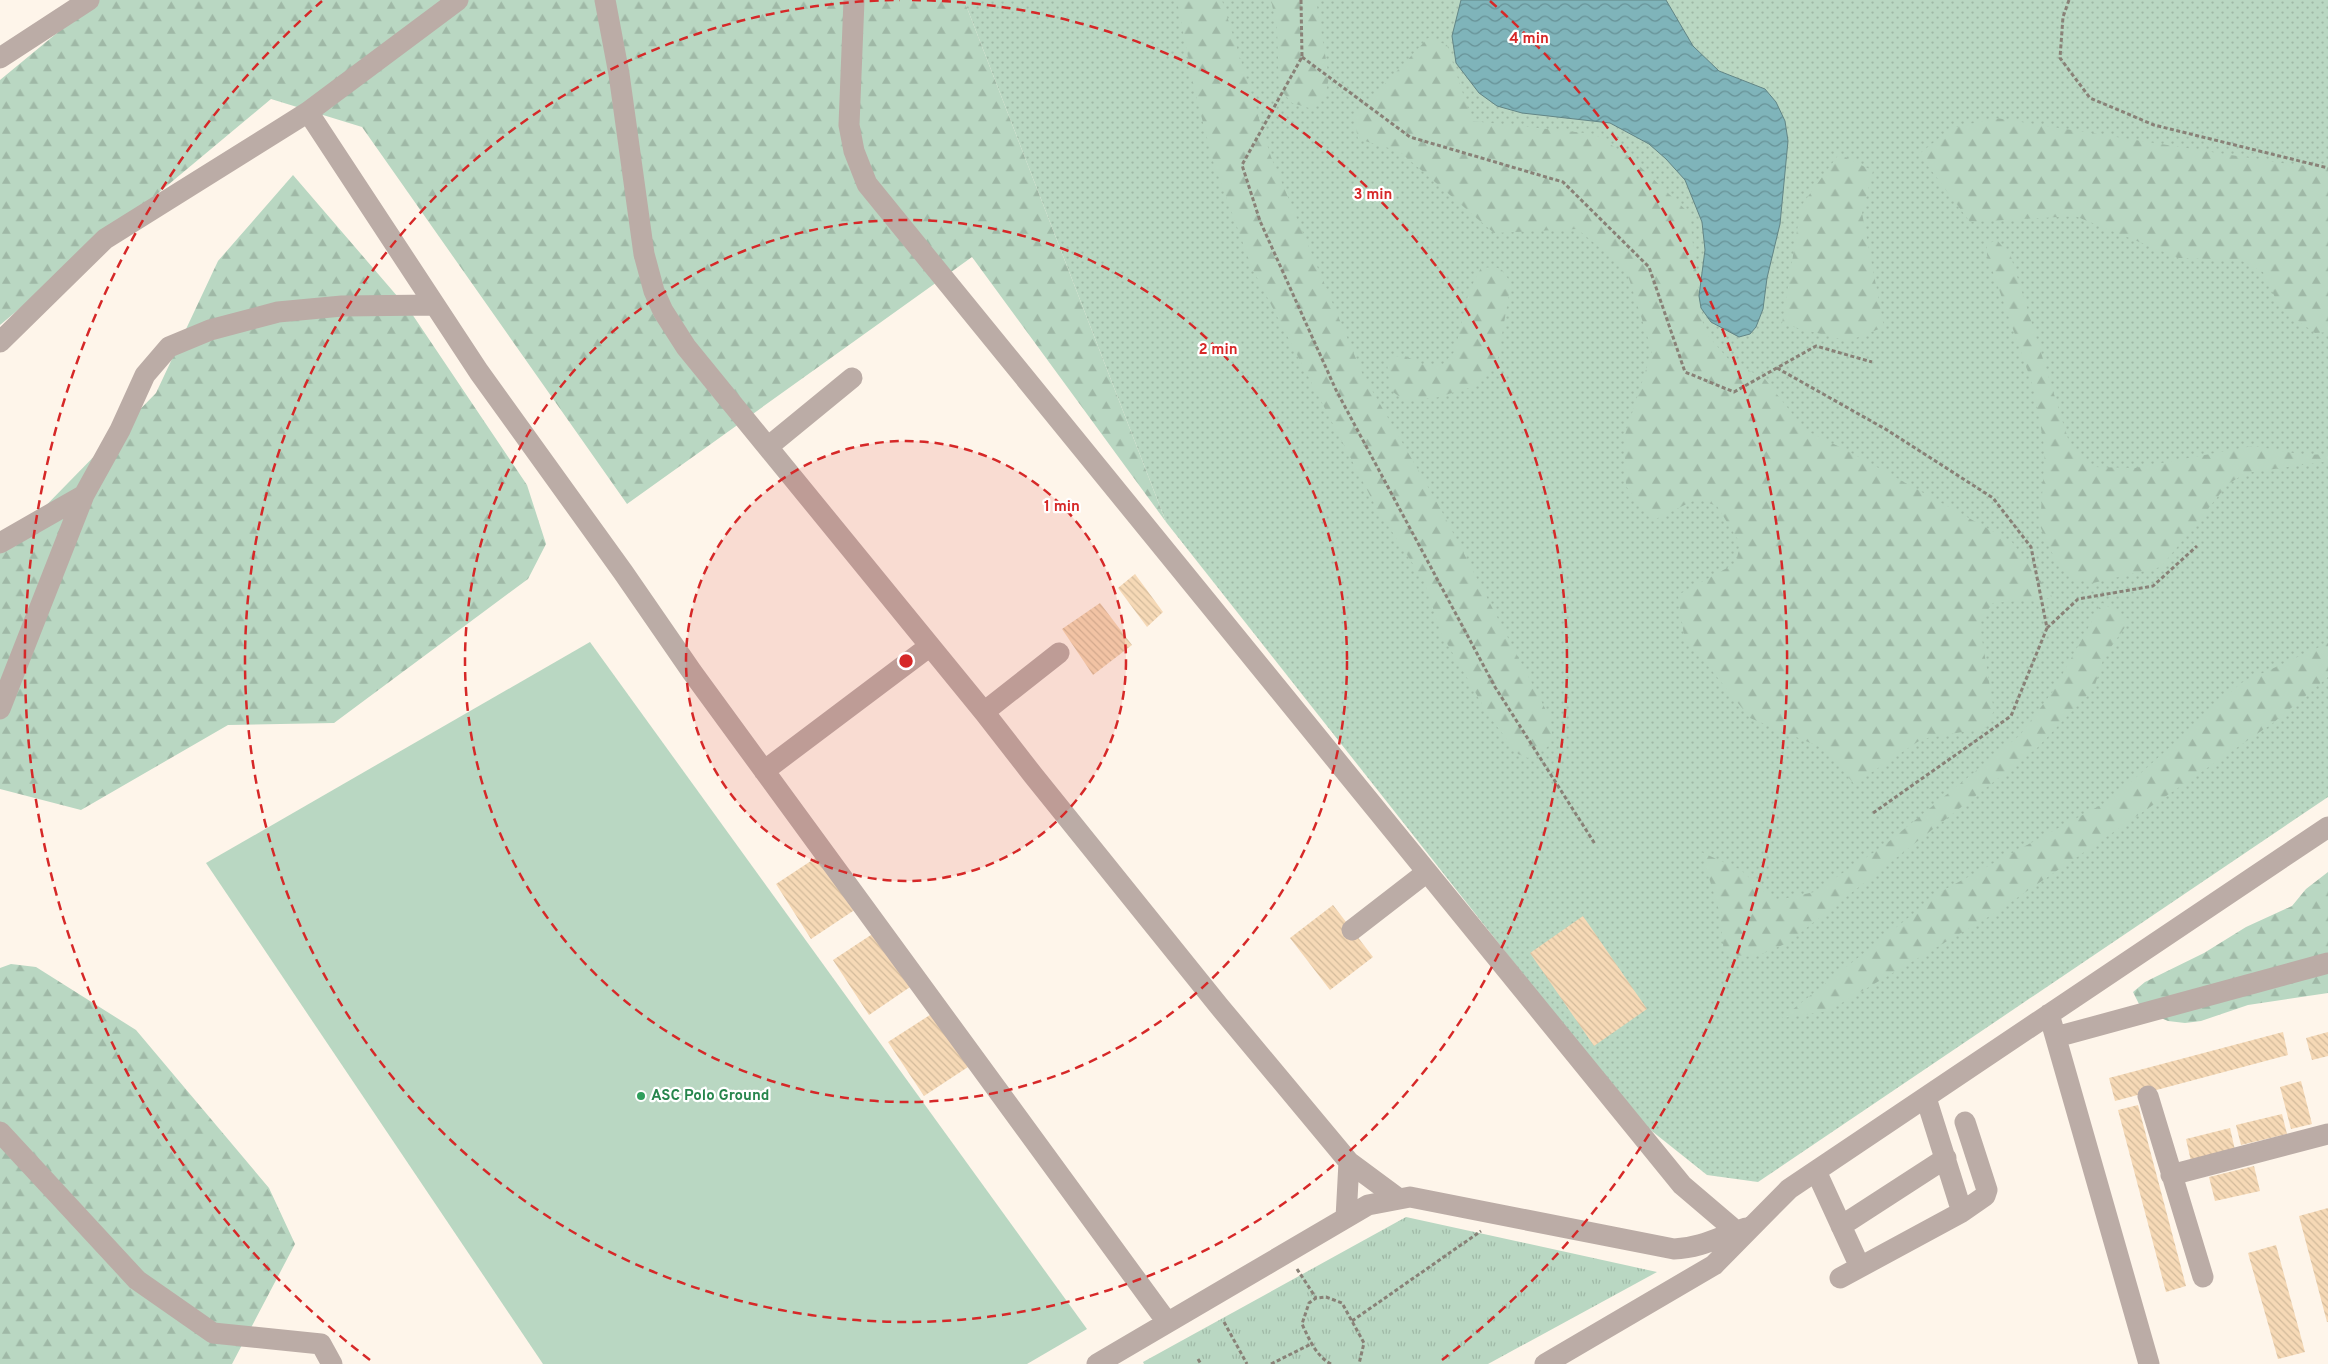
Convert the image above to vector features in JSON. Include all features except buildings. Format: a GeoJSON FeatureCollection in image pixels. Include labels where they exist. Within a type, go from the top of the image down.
{"type":"FeatureCollection","features":[{"type":"Feature","properties":{"kind":"lane"},"geometry":{"type":"LineString","coordinates":[[0,58],[89,0]]}},
{"type":"Feature","properties":{"kind":"lane"},"geometry":{"type":"LineString","coordinates":[[0,342],[105,239],[308,112],[458,0]]}},
{"type":"Feature","properties":{"kind":"lane"},"geometry":{"type":"LineString","coordinates":[[605,0],[618,65],[644,254],[654,291],[663,311],[686,347],[769,446],[1219,1006],[1349,1162],[1399,1199]]}},
{"type":"Feature","properties":{"kind":"lane"},"geometry":{"type":"LineString","coordinates":[[854,0],[849,130],[854,151],[867,184],[1682,1185],[1744,1229]]}},
{"type":"Feature","properties":{"kind":"lane"},"geometry":{"type":"LineString","coordinates":[[308,112],[434,305],[692,672],[1167,1322]]}},
{"type":"Feature","properties":{"kind":"lane"},"geometry":{"type":"LineString","coordinates":[[0,709],[84,495],[120,430],[145,375],[169,347],[210,330],[278,312],[342,306],[434,305]]}},
{"type":"Feature","properties":{"kind":"lane"},"geometry":{"type":"LineString","coordinates":[[769,446],[852,378]]}},
{"type":"Feature","properties":{"kind":"lane"},"geometry":{"type":"LineString","coordinates":[[0,543],[84,495]]}},
{"type":"Feature","properties":{"kind":"lane"},"geometry":{"type":"LineString","coordinates":[[764,771],[930,646]]}},
{"type":"Feature","properties":{"kind":"lane"},"geometry":{"type":"LineString","coordinates":[[984,712],[1059,653]]}},
{"type":"Feature","properties":{"kind":"lane"},"geometry":{"type":"LineString","coordinates":[[1545,1364],[1714,1265],[1744,1229],[1789,1189],[2328,827]]}},
{"type":"Feature","properties":{"kind":"lane"},"geometry":{"type":"LineString","coordinates":[[1352,930],[1427,872]]}},
{"type":"Feature","properties":{"kind":"lane"},"geometry":{"type":"LineString","coordinates":[[2056,1037],[2328,963]]}},
{"type":"Feature","properties":{"kind":"lane"},"geometry":{"type":"LineString","coordinates":[[2049,1014],[2148,1364]]}},
{"type":"Feature","properties":{"kind":"lane"},"geometry":{"type":"LineString","coordinates":[[2148,1096],[2203,1277]]}},
{"type":"Feature","properties":{"kind":"lane"},"geometry":{"type":"LineString","coordinates":[[1926,1098],[1962,1212]]}},
{"type":"Feature","properties":{"kind":"lane"},"geometry":{"type":"LineString","coordinates":[[1840,1278],[1962,1212],[1985,1196],[1987,1190],[1965,1122]]}},
{"type":"Feature","properties":{"kind":"lane"},"geometry":{"type":"LineString","coordinates":[[0,1132],[136,1280],[213,1333],[321,1344],[332,1364]]}},
{"type":"Feature","properties":{"kind":"lane"},"geometry":{"type":"LineString","coordinates":[[2171,1175],[2328,1134]]}},
{"type":"Feature","properties":{"kind":"lane"},"geometry":{"type":"LineString","coordinates":[[1841,1226],[1946,1158]]}},
{"type":"Feature","properties":{"kind":"lane"},"geometry":{"type":"LineString","coordinates":[[1346,1218],[1349,1162]]}},
{"type":"Feature","properties":{"kind":"lane"},"geometry":{"type":"LineString","coordinates":[[1816,1171],[1860,1267]]}},
{"type":"Feature","properties":{"kind":"lane"},"geometry":{"type":"LineString","coordinates":[[1097,1364],[1368,1205],[1410,1197],[1674,1249],[1692,1248],[1708,1244],[1744,1229]]}},
{"type":"Feature","properties":{"kind":"path"},"geometry":{"type":"LineString","coordinates":[[1301,0],[1302,58],[1242,165],[1260,221],[1336,390],[1495,688],[1595,844]]}},
{"type":"Feature","properties":{"kind":"path"},"geometry":{"type":"LineString","coordinates":[[2069,0],[2063,17],[2060,58],[2090,98],[2154,125],[2328,168]]}},
{"type":"Feature","properties":{"kind":"path"},"geometry":{"type":"LineString","coordinates":[[1302,58],[1410,137],[1563,182],[1649,267],[1685,372],[1734,392],[1816,346],[1872,362]]}},
{"type":"Feature","properties":{"kind":"path"},"geometry":{"type":"LineString","coordinates":[[1777,368],[1888,430],[1993,498],[2031,547],[2047,628]]}},
{"type":"Feature","properties":{"kind":"path"},"geometry":{"type":"LineString","coordinates":[[1873,813],[2011,716],[2047,628],[2078,599],[2153,586],[2197,546]]}},
{"type":"Feature","properties":{"kind":"path"},"geometry":{"type":"LineString","coordinates":[[1352,1320],[1504,1215]]}},
{"type":"Feature","properties":{"kind":"path"},"geometry":{"type":"LineString","coordinates":[[1287,1252],[1316,1298]]}},
{"type":"Feature","properties":{"kind":"path"},"geometry":{"type":"LineString","coordinates":[[1331,1364],[1323,1359],[1311,1344],[1302,1324],[1309,1303],[1316,1298],[1326,1297],[1342,1303],[1364,1343],[1359,1364]]}},
{"type":"Feature","properties":{"kind":"path"},"geometry":{"type":"LineString","coordinates":[[1224,1322],[1245,1363]]}},
{"type":"Feature","properties":{"kind":"path"},"geometry":{"type":"LineString","coordinates":[[1271,1364],[1311,1344]]}},
{"type":"Feature","properties":{"kind":"path"},"geometry":{"type":"LineString","coordinates":[[1198,1359],[1201,1364]]}},
{"type":"Feature","properties":{"kind":"green space"},"geometry":{"type":"Polygon","coordinates":[[[97,0],[964,0],[1166,522],[972,257],[627,504],[362,127],[271,99],[0,325],[0,80],[97,0]]]}},
{"type":"Feature","properties":{"kind":"green space"},"geometry":{"type":"Polygon","coordinates":[[[964,0],[2328,0],[2328,797],[1758,1182],[1707,1175],[1638,1120],[1166,522],[964,0]]]}},
{"type":"Feature","properties":{"kind":"green space"},"geometry":{"type":"Polygon","coordinates":[[[1177,0],[1222,0],[1271,157],[1362,373],[1439,506],[1550,718],[1552,734],[1550,744],[1528,758],[1518,754],[1489,716],[1441,633],[1424,581],[1376,507],[1252,268],[1213,161],[1194,88],[1177,0]]]}},
{"type":"Feature","properties":{"kind":"green space"},"geometry":{"type":"Polygon","coordinates":[[[1271,0],[1316,0],[1329,78],[1325,95],[1309,108],[1292,103],[1279,88],[1277,28],[1271,0]]]}},
{"type":"Feature","properties":{"kind":"green space"},"geometry":{"type":"Polygon","coordinates":[[[1428,38],[1447,45],[1472,121],[1594,134],[1630,157],[1689,213],[1704,331],[1729,360],[1765,379],[1805,430],[1846,450],[2012,542],[2053,598],[1993,603],[1979,621],[1994,711],[1985,728],[1922,739],[1854,784],[1825,749],[1750,718],[1684,636],[1678,595],[1736,563],[1740,543],[1717,506],[1697,499],[1652,521],[1626,486],[1624,438],[1652,351],[1626,269],[1577,229],[1494,233],[1399,151],[1358,139],[1354,117],[1428,38]]]}},
{"type":"Feature","properties":{"kind":"green space"},"geometry":{"type":"Polygon","coordinates":[[[1996,118],[2295,165],[2328,166],[2328,332],[2315,333],[2280,308],[2263,272],[2240,260],[2179,258],[2075,216],[1970,222],[1919,154],[1952,128],[1996,118]]]}},
{"type":"Feature","properties":{"kind":"green space"},"geometry":{"type":"Polygon","coordinates":[[[1839,154],[1873,171],[1862,213],[1884,327],[1848,341],[1782,324],[1801,206],[1839,154]]]}},
{"type":"Feature","properties":{"kind":"green space"},"geometry":{"type":"Polygon","coordinates":[[[293,175],[410,311],[527,485],[546,544],[528,579],[334,723],[228,725],[81,810],[0,789],[0,546],[24,528],[156,393],[218,261],[293,175]]]}},
{"type":"Feature","properties":{"kind":"green space"},"geometry":{"type":"Polygon","coordinates":[[[1997,240],[2011,257],[2070,445],[2093,467],[2135,468],[2253,446],[2305,455],[2328,454],[2328,464],[2323,462],[2246,473],[2228,484],[2161,567],[2093,583],[2073,579],[2053,555],[2040,526],[2045,451],[2034,389],[1987,255],[1987,244],[1997,240]]]}},
{"type":"Feature","properties":{"kind":"green space"},"geometry":{"type":"Polygon","coordinates":[[[1495,267],[1502,270],[1511,283],[1497,363],[1472,387],[1435,398],[1404,400],[1393,392],[1388,374],[1387,359],[1403,355],[1424,365],[1443,364],[1455,351],[1469,291],[1481,268],[1495,267]]]}},
{"type":"Feature","properties":{"kind":"green space"},"geometry":{"type":"Polygon","coordinates":[[[2102,603],[2130,620],[2104,657],[2094,688],[2037,748],[1787,943],[1755,957],[1724,954],[1720,913],[1701,852],[1741,870],[1774,901],[1814,892],[1882,847],[2020,735],[2053,691],[2102,603]]]}},
{"type":"Feature","properties":{"kind":"green space","name":"ASC Polo Ground"},"geometry":{"type":"Polygon","coordinates":[[[590,642],[1087,1329],[1027,1364],[543,1364],[206,863],[590,642]]]}},
{"type":"Feature","properties":{"kind":"green space"},"geometry":{"type":"Polygon","coordinates":[[[2328,643],[2328,677],[2273,723],[1995,913],[1828,1011],[1782,1018],[1942,891],[2112,799],[2241,683],[2328,643]]]}},
{"type":"Feature","properties":{"kind":"green space"},"geometry":{"type":"Polygon","coordinates":[[[2328,872],[2328,993],[2248,1005],[2201,1021],[2185,1023],[2168,1021],[2140,1006],[2133,992],[2145,982],[2204,953],[2246,927],[2292,906],[2306,889],[2328,872]]]}},
{"type":"Feature","properties":{"kind":"green space"},"geometry":{"type":"Polygon","coordinates":[[[11,964],[36,967],[136,1030],[269,1188],[295,1244],[232,1364],[0,1364],[0,968],[11,964]]]}},
{"type":"Feature","properties":{"kind":"green space"},"geometry":{"type":"Polygon","coordinates":[[[1406,1217],[1657,1272],[1488,1364],[1144,1364],[1143,1362],[1406,1217]]]}},
{"type":"Feature","properties":{"kind":"water"},"geometry":{"type":"Polygon","coordinates":[[[1461,0],[1666,0],[1693,46],[1719,71],[1765,89],[1776,102],[1785,121],[1788,141],[1780,224],[1767,278],[1763,309],[1756,327],[1750,334],[1739,337],[1711,322],[1701,308],[1699,296],[1705,250],[1702,222],[1685,180],[1649,144],[1610,123],[1522,113],[1497,106],[1479,93],[1456,63],[1452,36],[1461,0]]]}},
{"type":"Feature","properties":{"kind":"place","name":"ASC Polo Ground"},"geometry":{"type":"Point","coordinates":[641,1096]}}]}
